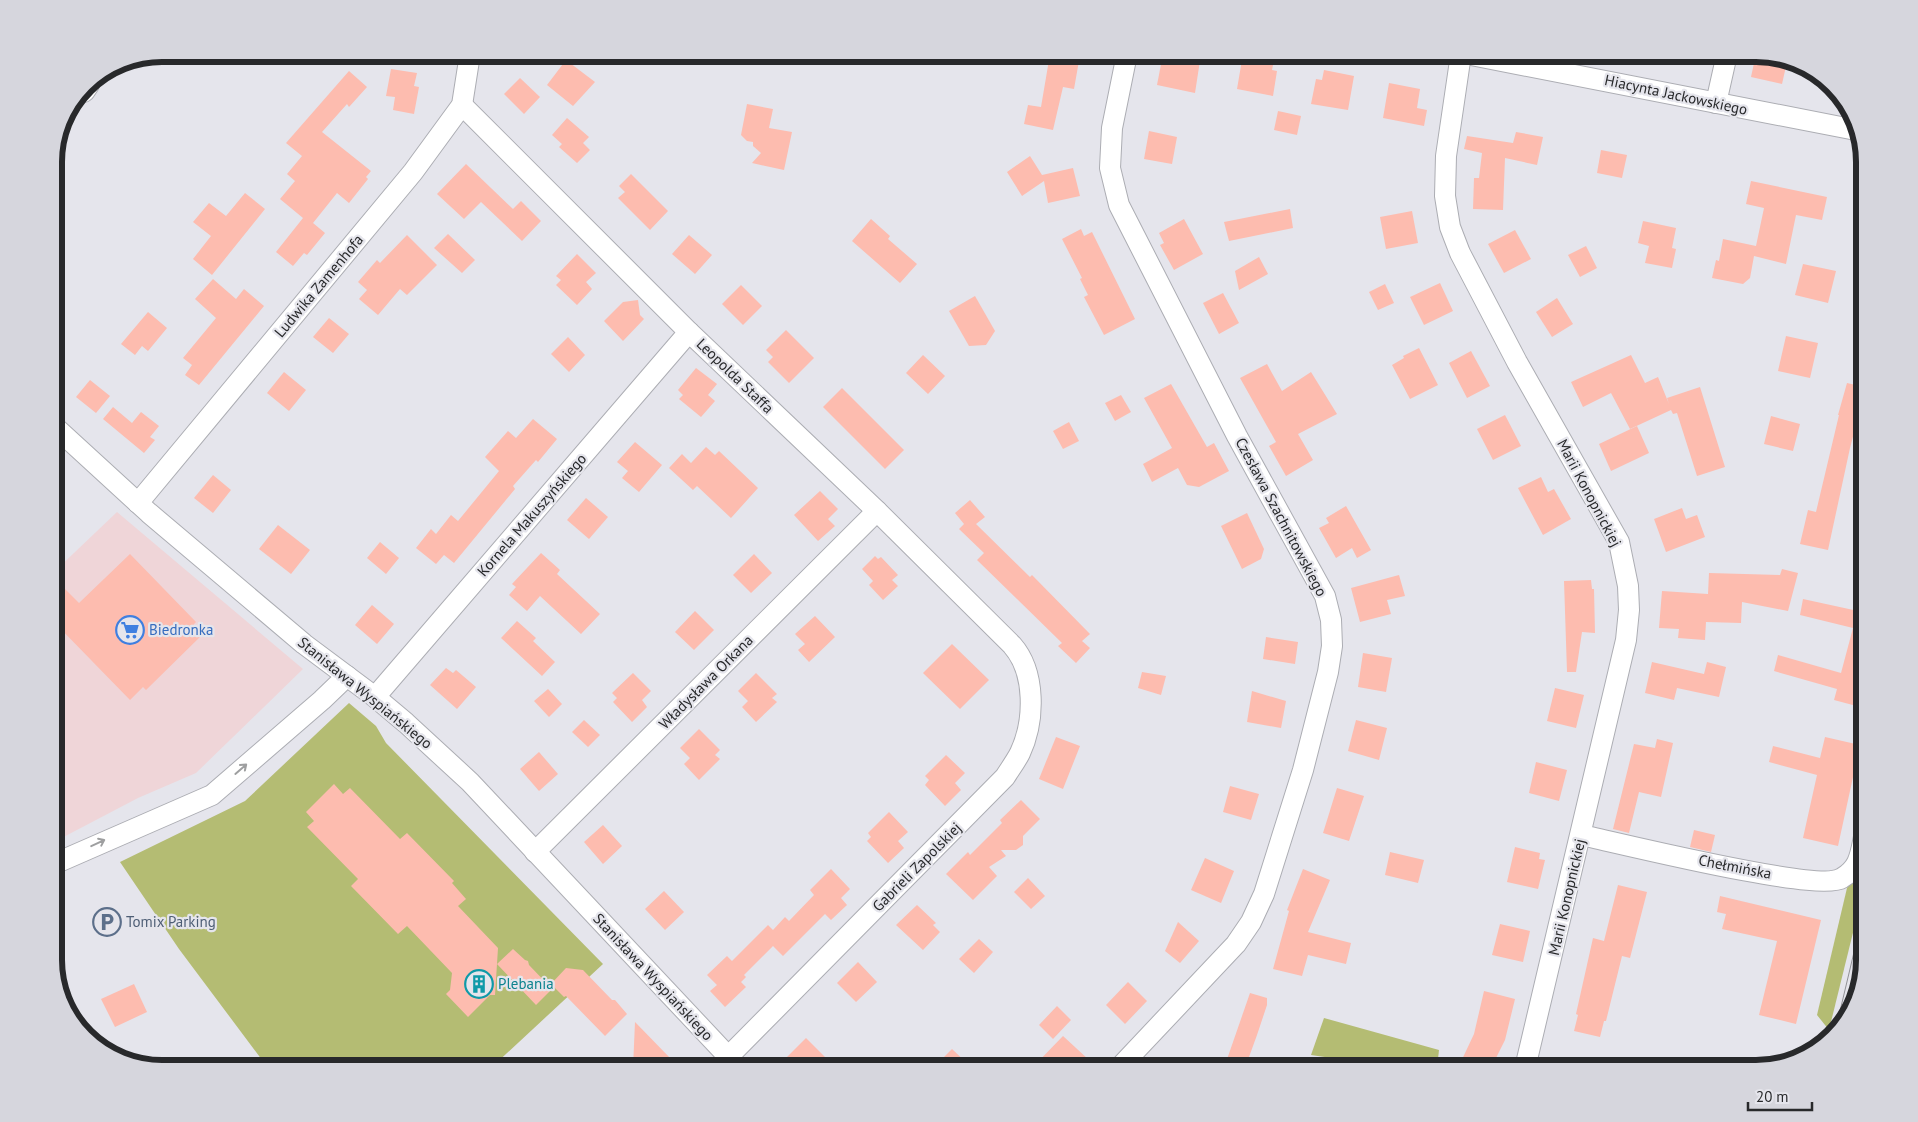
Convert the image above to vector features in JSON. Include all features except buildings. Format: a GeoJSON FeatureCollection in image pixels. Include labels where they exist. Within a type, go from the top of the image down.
{"type":"FeatureCollection","features":[{"type":"Feature","properties":{"kind":"street","name":"Czesława Szachnitowskiego"},"geometry":{"type":"LineString","coordinates":[[1125,62],[1112,128],[1110,168],[1119,205],[1237,436],[1326,596],[1331,620],[1332,646],[1328,672],[1303,770],[1264,894],[1251,922],[1236,944],[1127,1060]]}},
{"type":"Feature","properties":{"kind":"street","name":"Marii Konopnickiej"},"geometry":{"type":"LineString","coordinates":[[1461,62],[1446,156],[1445,196],[1450,227],[1460,253],[1517,362],[1619,542],[1628,586],[1629,610],[1626,640],[1527,1060]]}},
{"type":"Feature","properties":{"kind":"street","name":"Hiacynta Jackowskiego"},"geometry":{"type":"LineString","coordinates":[[1508,62],[1850,129]]}},
{"type":"Feature","properties":{"kind":"street"},"geometry":{"type":"LineString","coordinates":[[1716,103],[1725,62]]}},
{"type":"Feature","properties":{"kind":"street","name":"Ludwika Zamenhofa"},"geometry":{"type":"LineString","coordinates":[[138,503],[409,177],[462,105],[469,63]]}},
{"type":"Feature","properties":{"kind":"street","name":"Leopolda Staffa"},"geometry":{"type":"LineString","coordinates":[[462,105],[689,332],[877,511],[1012,645]]}},
{"type":"Feature","properties":{"kind":"street","name":"Kornela Makuszyńskiego"},"geometry":{"type":"LineString","coordinates":[[375,697],[689,332]]}},
{"type":"Feature","properties":{"kind":"street","name":"Stanisława Wyspiańskiego"},"geometry":{"type":"LineString","coordinates":[[63,434],[138,503],[304,644],[375,697],[406,723],[470,782],[731,1060]]}},
{"type":"Feature","properties":{"kind":"street","name":"Władysława Orkana"},"geometry":{"type":"LineString","coordinates":[[535,852],[877,511]]}},
{"type":"Feature","properties":{"kind":"street","name":"Gabrieli Zapolskiej"},"geometry":{"type":"LineString","coordinates":[[735,1060],[1005,777],[1020,753],[1027,730],[1031,688],[1027,670],[1020,654],[1012,645]]}},
{"type":"Feature","properties":{"kind":"street"},"geometry":{"type":"LineString","coordinates":[[63,860],[212,795],[347,676]]}},
{"type":"Feature","properties":{"kind":"street","name":"Chełmińska"},"geometry":{"type":"LineString","coordinates":[[1581,835],[1732,868],[1810,881],[1840,880],[1856,866]]}},
{"type":"Feature","properties":{"kind":"shaded area"},"geometry":{"type":"Polygon","coordinates":[[[117,512],[303,669],[196,773],[138,798],[63,837],[64,792],[63,563],[117,512]]]}},
{"type":"Feature","properties":{"kind":"green space"},"geometry":{"type":"Polygon","coordinates":[[[349,703],[376,726],[386,743],[603,964],[500,1060],[262,1060],[179,949],[120,862],[245,801],[349,703]]]}},
{"type":"Feature","properties":{"kind":"green space"},"geometry":{"type":"Polygon","coordinates":[[[1856,874],[1856,921],[1830,1025],[1828,1028],[1817,1015],[1847,888],[1856,874]]]}},
{"type":"Feature","properties":{"kind":"green space"},"geometry":{"type":"Polygon","coordinates":[[[1324,1018],[1439,1050],[1438,1060],[1345,1060],[1311,1055],[1324,1018]]]}},
{"type":"Feature","properties":{"kind":"tram line"},"geometry":{"type":"LineString","coordinates":[[1839,1014],[1856,944]]}},
{"type":"Feature","properties":{"kind":"place","name":"Biedronka"},"geometry":{"type":"Point","coordinates":[130,630]}},
{"type":"Feature","properties":{"kind":"place","name":"Tomix Parking"},"geometry":{"type":"Point","coordinates":[107,922]}},
{"type":"Feature","properties":{"kind":"place","name":"Plebania"},"geometry":{"type":"Point","coordinates":[479,984]}}]}
